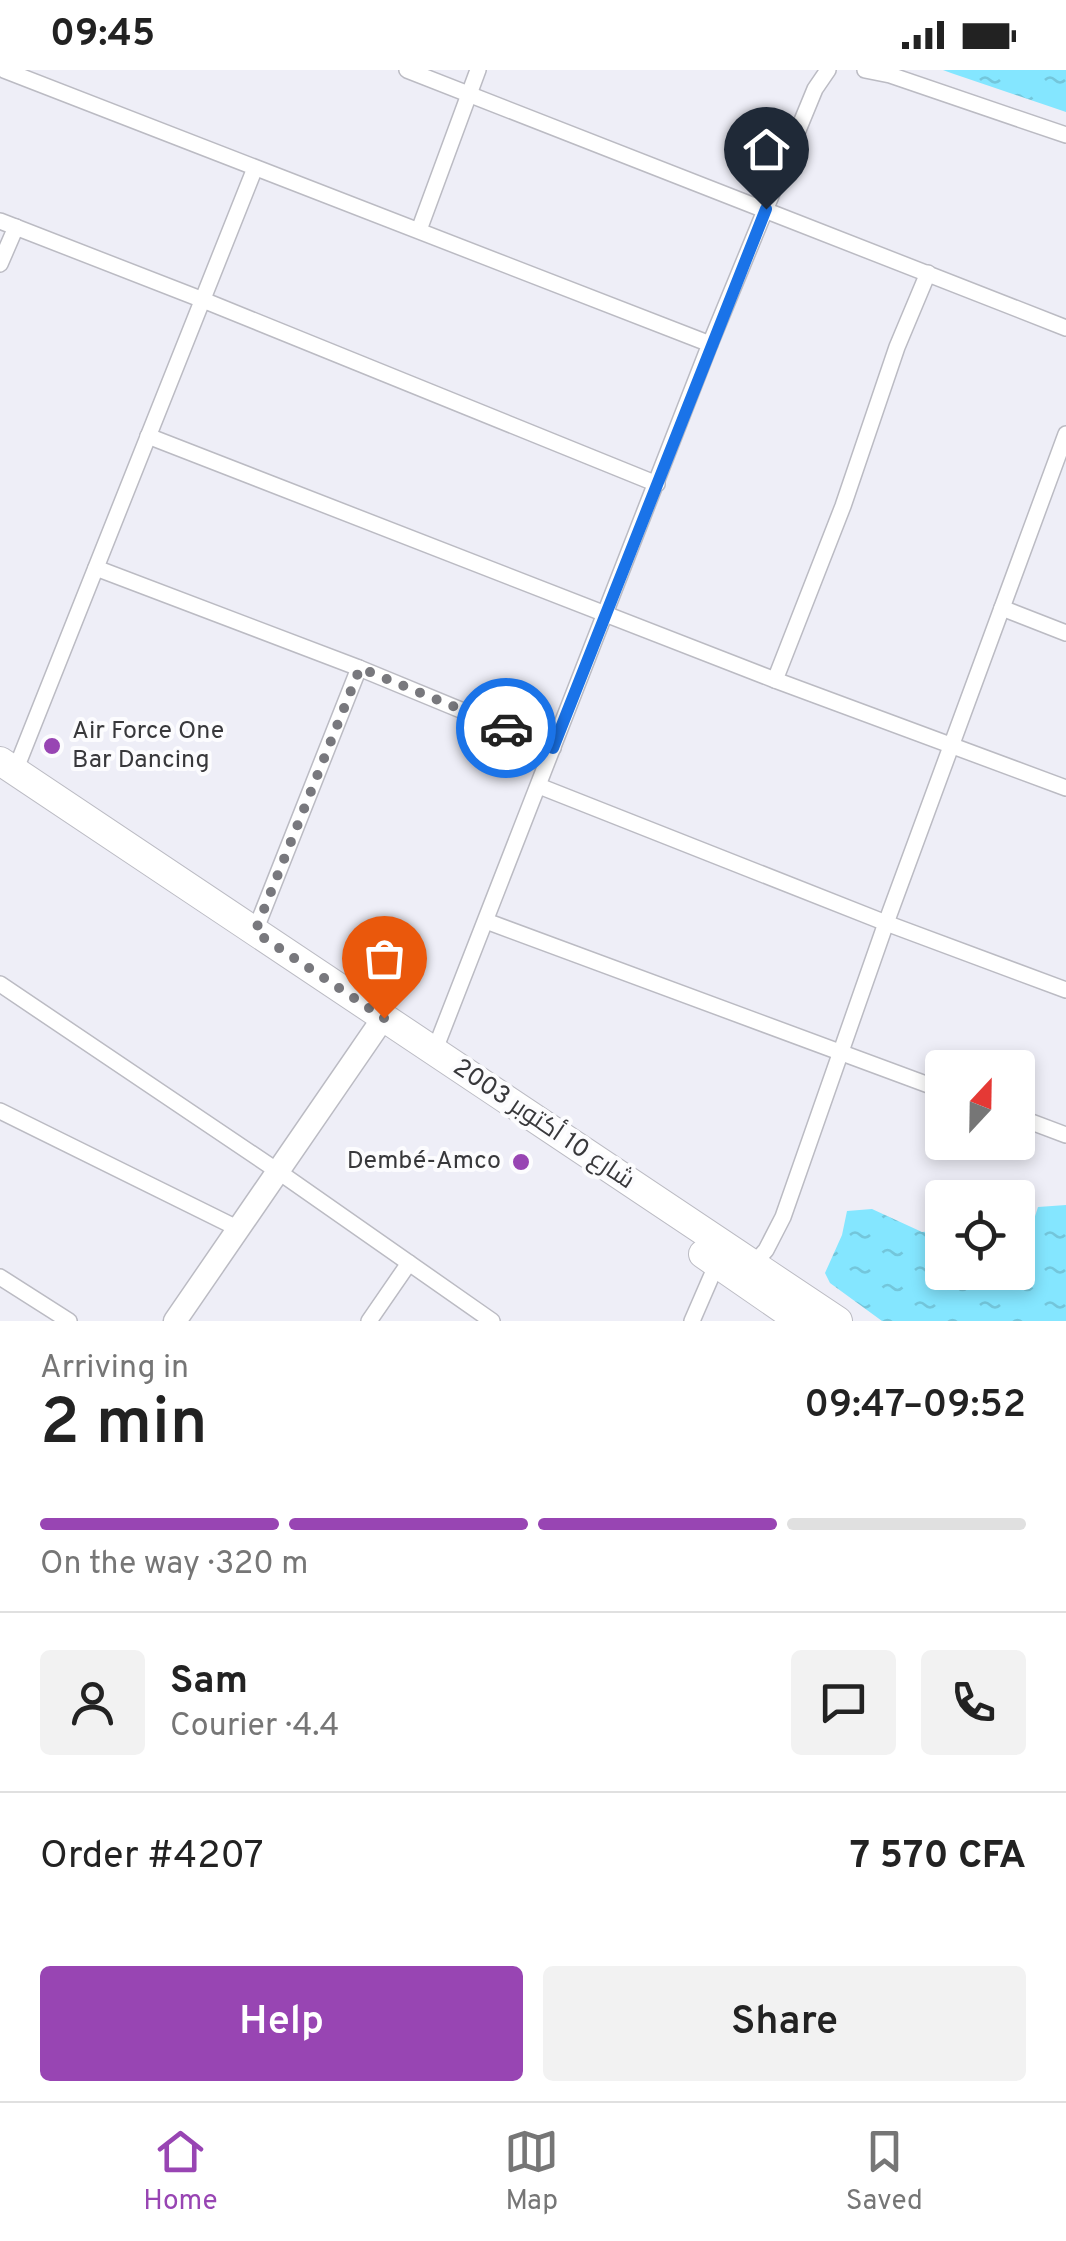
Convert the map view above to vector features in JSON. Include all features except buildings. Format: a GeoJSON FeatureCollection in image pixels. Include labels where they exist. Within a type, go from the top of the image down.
{"type":"FeatureCollection","features":[{"type":"Feature","properties":{"kind":"highway","name":"شارع 10 أكتوبر 2003"},"geometry":{"type":"LineString","coordinates":[[5,772],[255,932],[378,1025],[434,1052],[733,1264],[800,1321]]}},
{"type":"Feature","properties":{"kind":"highway","name":"شارع 10 أكتوبر 2003"},"geometry":{"type":"LineString","coordinates":[[5,772],[733,1264],[838,1321]]}},
{"type":"Feature","properties":{"kind":"street"},"geometry":{"type":"LineString","coordinates":[[407,70],[1066,328]]}},
{"type":"Feature","properties":{"kind":"street"},"geometry":{"type":"LineString","coordinates":[[419,230],[478,70]]}},
{"type":"Feature","properties":{"kind":"street"},"geometry":{"type":"LineString","coordinates":[[434,1052],[710,344],[826,70]]}},
{"type":"Feature","properties":{"kind":"street"},"geometry":{"type":"LineString","coordinates":[[865,70],[890,75],[1066,136]]}},
{"type":"Feature","properties":{"kind":"street"},"geometry":{"type":"LineString","coordinates":[[9,71],[710,344]]}},
{"type":"Feature","properties":{"kind":"street"},"geometry":{"type":"LineString","coordinates":[[5,772],[96,568],[255,168]]}},
{"type":"Feature","properties":{"kind":"street"},"geometry":{"type":"LineString","coordinates":[[0,221],[657,484]]}},
{"type":"Feature","properties":{"kind":"street"},"geometry":{"type":"LineString","coordinates":[[0,264],[16,228]]}},
{"type":"Feature","properties":{"kind":"street"},"geometry":{"type":"LineString","coordinates":[[775,680],[928,273]]}},
{"type":"Feature","properties":{"kind":"street"},"geometry":{"type":"LineString","coordinates":[[692,1321],[733,1264],[766,1250],[784,1217],[886,924],[1066,434]]}},
{"type":"Feature","properties":{"kind":"street"},"geometry":{"type":"LineString","coordinates":[[148,436],[775,680],[1066,788]]}},
{"type":"Feature","properties":{"kind":"street"},"geometry":{"type":"LineString","coordinates":[[1049,480],[1066,486]]}},
{"type":"Feature","properties":{"kind":"street"},"geometry":{"type":"LineString","coordinates":[[96,568],[360,668],[553,748]]}},
{"type":"Feature","properties":{"kind":"street"},"geometry":{"type":"LineString","coordinates":[[1002,608],[1066,632]]}},
{"type":"Feature","properties":{"kind":"street"},"geometry":{"type":"LineString","coordinates":[[255,932],[360,668]]}},
{"type":"Feature","properties":{"kind":"street"},"geometry":{"type":"LineString","coordinates":[[539,786],[886,924],[1066,990]]}},
{"type":"Feature","properties":{"kind":"street"},"geometry":{"type":"LineString","coordinates":[[486,920],[925,1084]]}},
{"type":"Feature","properties":{"kind":"street"},"geometry":{"type":"LineString","coordinates":[[0,984],[492,1321]]}},
{"type":"Feature","properties":{"kind":"street"},"geometry":{"type":"LineString","coordinates":[[174,1321],[378,1025]]}},
{"type":"Feature","properties":{"kind":"street"},"geometry":{"type":"LineString","coordinates":[[0,1111],[239,1228]]}},
{"type":"Feature","properties":{"kind":"street"},"geometry":{"type":"LineString","coordinates":[[1035,1124],[1066,1135]]}},
{"type":"Feature","properties":{"kind":"street"},"geometry":{"type":"LineString","coordinates":[[369,1321],[409,1263]]}},
{"type":"Feature","properties":{"kind":"street"},"geometry":{"type":"LineString","coordinates":[[0,1277],[69,1321]]}},
{"type":"Feature","properties":{"kind":"water"},"geometry":{"type":"Polygon","coordinates":[[[943,70],[1066,70],[1066,112],[951,73],[943,70]]]}},
{"type":"Feature","properties":{"kind":"water"},"geometry":{"type":"Polygon","coordinates":[[[1066,1205],[1066,1321],[882,1321],[830,1283],[825,1273],[842,1235],[847,1211],[872,1209],[925,1232],[925,1290],[1035,1290],[1038,1207],[1066,1205]]]}},
{"type":"Feature","properties":{"kind":"way so far"},"geometry":{"type":"LineString","coordinates":[[384,1018],[255,932],[360,668],[506,728]]}},
{"type":"Feature","properties":{"kind":"place","name":"Air Force One Bar Dancing"},"geometry":{"type":"Point","coordinates":[52,746]}},
{"type":"Feature","properties":{"kind":"place","name":"Dembé-Amco"},"geometry":{"type":"Point","coordinates":[521,1162]}},
{"type":"Feature","properties":{"kind":"route"},"geometry":{"type":"LineString","coordinates":[[506,728],[553,748],[766,209]]}}]}
